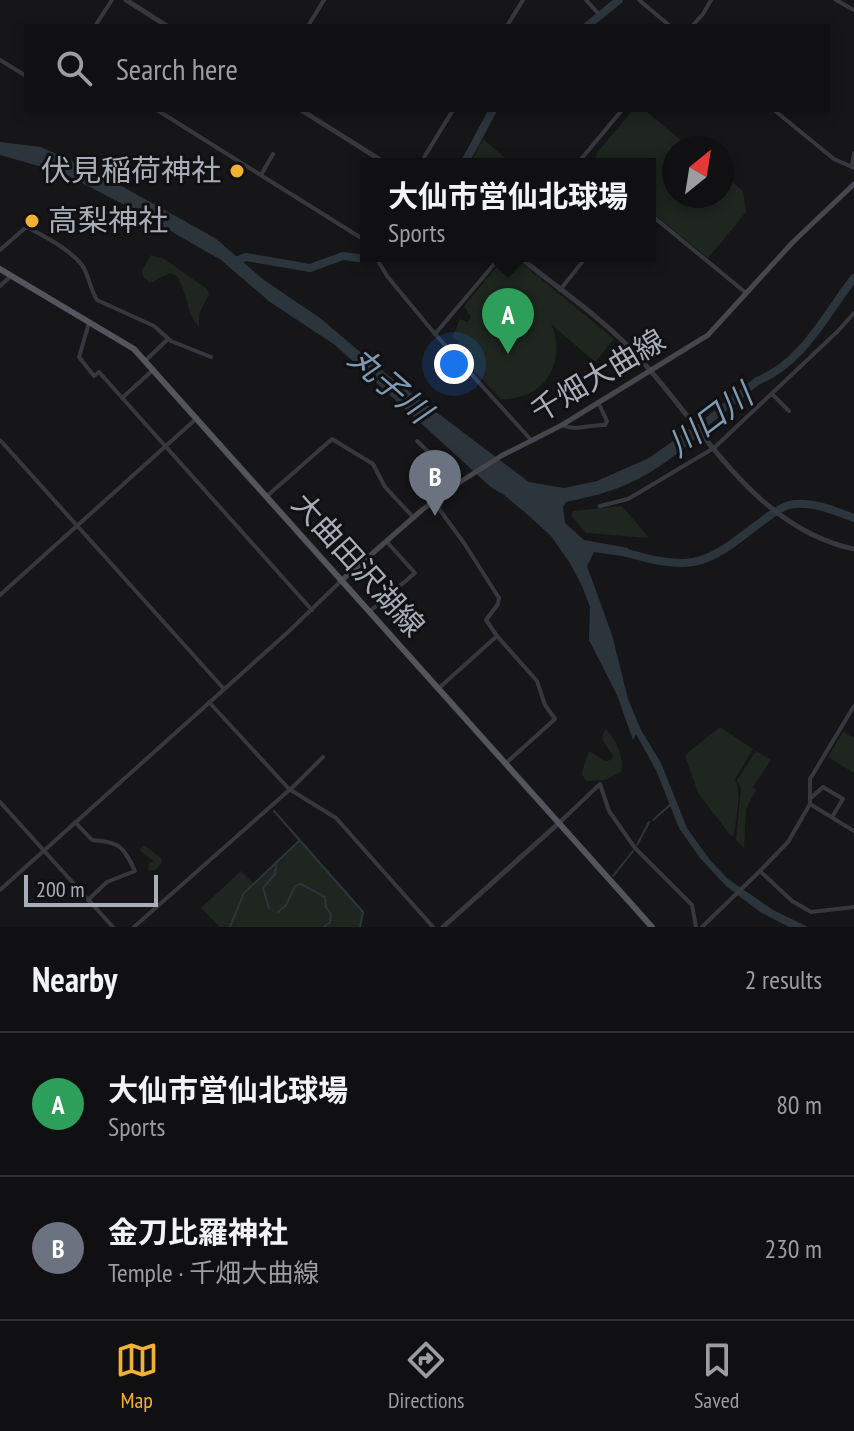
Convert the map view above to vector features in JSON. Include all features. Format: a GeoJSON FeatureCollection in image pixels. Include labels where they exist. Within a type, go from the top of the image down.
{"type":"FeatureCollection","features":[{"type":"Feature","properties":{"kind":"main road","name":"千畑大曲線"},"geometry":{"type":"LineString","coordinates":[[342,580],[460,482],[562,425],[708,335],[793,242],[854,184]]}},
{"type":"Feature","properties":{"kind":"main road","name":"大曲田沢湖線"},"geometry":{"type":"LineString","coordinates":[[0,269],[125,342],[145,361],[652,927]]}},
{"type":"Feature","properties":{"kind":"street"},"geometry":{"type":"LineString","coordinates":[[96,24],[112,0]]}},
{"type":"Feature","properties":{"kind":"street"},"geometry":{"type":"LineString","coordinates":[[126,0],[164,24]]}},
{"type":"Feature","properties":{"kind":"street"},"geometry":{"type":"LineString","coordinates":[[309,24],[324,0]]}},
{"type":"Feature","properties":{"kind":"street"},"geometry":{"type":"LineString","coordinates":[[508,24],[523,0]]}},
{"type":"Feature","properties":{"kind":"street"},"geometry":{"type":"LineString","coordinates":[[586,0],[597,12]]}},
{"type":"Feature","properties":{"kind":"street"},"geometry":{"type":"LineString","coordinates":[[639,0],[668,24]]}},
{"type":"Feature","properties":{"kind":"street"},"geometry":{"type":"LineString","coordinates":[[693,24],[711,0]]}},
{"type":"Feature","properties":{"kind":"street"},"geometry":{"type":"LineString","coordinates":[[836,0],[854,10]]}},
{"type":"Feature","properties":{"kind":"street"},"geometry":{"type":"LineString","coordinates":[[0,60],[24,75]]}},
{"type":"Feature","properties":{"kind":"street"},"geometry":{"type":"LineString","coordinates":[[160,112],[360,237]]}},
{"type":"Feature","properties":{"kind":"street"},"geometry":{"type":"LineString","coordinates":[[304,112],[377,158]]}},
{"type":"Feature","properties":{"kind":"street"},"geometry":{"type":"LineString","coordinates":[[424,158],[452,112]]}},
{"type":"Feature","properties":{"kind":"street"},"geometry":{"type":"LineString","coordinates":[[582,158],[620,112]]}},
{"type":"Feature","properties":{"kind":"street"},"geometry":{"type":"LineString","coordinates":[[776,112],[834,159],[853,167],[854,153]]}},
{"type":"Feature","properties":{"kind":"street"},"geometry":{"type":"LineString","coordinates":[[261,175],[273,154]]}},
{"type":"Feature","properties":{"kind":"street"},"geometry":{"type":"LineString","coordinates":[[656,219],[746,293]]}},
{"type":"Feature","properties":{"kind":"street"},"geometry":{"type":"LineString","coordinates":[[0,250],[25,228],[29,228],[55,243],[84,267],[97,300],[154,326],[168,339],[211,357]]}},
{"type":"Feature","properties":{"kind":"street"},"geometry":{"type":"LineString","coordinates":[[379,262],[435,334],[532,441]]}},
{"type":"Feature","properties":{"kind":"street"},"geometry":{"type":"LineString","coordinates":[[435,334],[496,262]]}},
{"type":"Feature","properties":{"kind":"street"},"geometry":{"type":"LineString","coordinates":[[525,262],[628,346],[749,489],[816,538],[854,549]]}},
{"type":"Feature","properties":{"kind":"street"},"geometry":{"type":"LineString","coordinates":[[560,290],[582,262]]}},
{"type":"Feature","properties":{"kind":"street"},"geometry":{"type":"LineString","coordinates":[[0,286],[11,276]]}},
{"type":"Feature","properties":{"kind":"street"},"geometry":{"type":"LineString","coordinates":[[600,506],[628,499],[712,446],[772,394],[854,313]]}},
{"type":"Feature","properties":{"kind":"street"},"geometry":{"type":"LineString","coordinates":[[90,321],[79,357],[94,376],[99,372],[312,610]]}},
{"type":"Feature","properties":{"kind":"street"},"geometry":{"type":"LineString","coordinates":[[145,361],[168,339]]}},
{"type":"Feature","properties":{"kind":"street"},"geometry":{"type":"LineString","coordinates":[[122,398],[153,370]]}},
{"type":"Feature","properties":{"kind":"street"},"geometry":{"type":"LineString","coordinates":[[772,394],[789,411]]}},
{"type":"Feature","properties":{"kind":"street"},"geometry":{"type":"LineString","coordinates":[[562,425],[573,429],[590,424],[607,424],[598,402]]}},
{"type":"Feature","properties":{"kind":"street"},"geometry":{"type":"LineString","coordinates":[[0,595],[197,418]]}},
{"type":"Feature","properties":{"kind":"street"},"geometry":{"type":"LineString","coordinates":[[267,496],[332,439],[373,464],[385,487],[414,518]]}},
{"type":"Feature","properties":{"kind":"street"},"geometry":{"type":"LineString","coordinates":[[0,440],[224,689]]}},
{"type":"Feature","properties":{"kind":"street"},"geometry":{"type":"LineString","coordinates":[[417,441],[460,482]]}},
{"type":"Feature","properties":{"kind":"street"},"geometry":{"type":"LineString","coordinates":[[433,502],[499,598],[486,620],[537,681],[545,705],[555,719],[506,763]]}},
{"type":"Feature","properties":{"kind":"street"},"geometry":{"type":"LineString","coordinates":[[370,611],[415,573],[387,542]]}},
{"type":"Feature","properties":{"kind":"street"},"geometry":{"type":"LineString","coordinates":[[0,890],[342,580]]}},
{"type":"Feature","properties":{"kind":"street"},"geometry":{"type":"LineString","coordinates":[[439,688],[497,636]]}},
{"type":"Feature","properties":{"kind":"street"},"geometry":{"type":"LineString","coordinates":[[209,702],[289,789],[336,818],[433,927]]}},
{"type":"Feature","properties":{"kind":"street"},"geometry":{"type":"LineString","coordinates":[[443,927],[600,784],[609,811],[635,848],[692,905],[699,927],[788,842],[810,804],[810,779],[854,706]]}},
{"type":"Feature","properties":{"kind":"street"},"geometry":{"type":"LineString","coordinates":[[134,927],[323,757]]}},
{"type":"Feature","properties":{"kind":"street"},"geometry":{"type":"LineString","coordinates":[[810,797],[823,787],[843,799],[832,817]]}},
{"type":"Feature","properties":{"kind":"street"},"geometry":{"type":"LineString","coordinates":[[0,802],[113,927]]}},
{"type":"Feature","properties":{"kind":"street"},"geometry":{"type":"LineString","coordinates":[[810,804],[854,831]]}},
{"type":"Feature","properties":{"kind":"street"},"geometry":{"type":"LineString","coordinates":[[75,822],[92,840],[106,839],[120,846],[135,871],[107,882],[88,900]]}},
{"type":"Feature","properties":{"kind":"street"},"geometry":{"type":"LineString","coordinates":[[760,871],[792,901],[811,912],[854,907]]}},
{"type":"Feature","properties":{"kind":"shaded area"},"geometry":{"type":"Polygon","coordinates":[[[631,112],[647,112],[676,136],[662,136],[662,208],[734,208],[734,184],[743,191],[746,212],[708,258],[656,216],[656,158],[597,158],[596,154],[631,112]]]}},
{"type":"Feature","properties":{"kind":"shaded area"},"geometry":{"type":"Polygon","coordinates":[[[483,139],[505,158],[473,158],[483,139]]]}},
{"type":"Feature","properties":{"kind":"shaded area"},"geometry":{"type":"Polygon","coordinates":[[[151,255],[164,259],[207,289],[209,294],[199,314],[199,327],[176,275],[170,273],[150,283],[143,277],[142,270],[151,255]]]}},
{"type":"Feature","properties":{"kind":"shaded area"},"geometry":{"type":"Polygon","coordinates":[[[501,262],[520,262],[614,339],[595,362],[551,324],[556,352],[548,376],[529,393],[501,399],[455,350],[459,341],[452,338],[460,319],[467,322],[471,317],[464,306],[501,262]]]}},
{"type":"Feature","properties":{"kind":"shaded area"},"geometry":{"type":"Polygon","coordinates":[[[622,506],[649,538],[586,533],[571,516],[573,511],[622,506]]]}},
{"type":"Feature","properties":{"kind":"shaded area"},"geometry":{"type":"Polygon","coordinates":[[[720,727],[753,749],[735,779],[738,806],[734,835],[731,836],[698,793],[685,755],[720,727]]]}},
{"type":"Feature","properties":{"kind":"shaded area"},"geometry":{"type":"Polygon","coordinates":[[[605,729],[618,748],[621,772],[605,780],[587,781],[582,775],[589,751],[605,761],[613,756],[602,739],[605,729]]]}},
{"type":"Feature","properties":{"kind":"shaded area"},"geometry":{"type":"Polygon","coordinates":[[[843,732],[854,738],[854,773],[828,757],[843,732]]]}},
{"type":"Feature","properties":{"kind":"shaded area"},"geometry":{"type":"Polygon","coordinates":[[[756,751],[771,760],[753,787],[756,790],[746,809],[744,848],[736,840],[741,789],[737,780],[756,751]]]}},
{"type":"Feature","properties":{"kind":"shaded area"},"geometry":{"type":"Polygon","coordinates":[[[300,841],[363,912],[360,927],[220,927],[201,908],[241,871],[253,883],[243,893],[231,925],[244,893],[300,841]]]}},
{"type":"Feature","properties":{"kind":"shaded area"},"geometry":{"type":"Polygon","coordinates":[[[144,845],[161,858],[162,863],[155,870],[148,870],[149,863],[154,861],[139,850],[144,845]]]}},
{"type":"Feature","properties":{"kind":"water","name":"丸子川"},"geometry":{"type":"Polygon","coordinates":[[[0,142],[41,147],[98,173],[215,238],[264,280],[320,318],[390,377],[529,482],[564,488],[597,481],[649,458],[691,428],[698,436],[637,480],[566,502],[563,507],[565,523],[584,540],[628,548],[628,557],[594,552],[587,566],[612,635],[628,699],[641,730],[661,763],[687,828],[728,879],[773,910],[808,927],[789,927],[760,912],[726,886],[700,858],[679,828],[656,770],[636,734],[633,740],[617,695],[589,640],[590,607],[582,586],[551,536],[492,488],[335,345],[270,302],[221,260],[63,173],[0,155],[0,142]]]}},
{"type":"Feature","properties":{"kind":"waterway"},"geometry":{"type":"LineString","coordinates":[[589,24],[619,0]]}},
{"type":"Feature","properties":{"kind":"waterway"},"geometry":{"type":"LineString","coordinates":[[467,158],[492,112]]}},
{"type":"Feature","properties":{"kind":"waterway"},"geometry":{"type":"LineString","coordinates":[[233,262],[246,257],[310,268],[343,256],[360,258]]}},
{"type":"Feature","properties":{"kind":"waterway","name":"川口川"},"geometry":{"type":"LineString","coordinates":[[686,439],[757,381],[787,363],[812,337],[854,278]]}},
{"type":"Feature","properties":{"kind":"waterway"},"geometry":{"type":"LineString","coordinates":[[620,551],[665,562],[693,562],[721,551],[773,513],[794,504],[817,506],[854,518]]}},
{"type":"Feature","properties":{"kind":"waterway"},"geometry":{"type":"LineString","coordinates":[[653,820],[670,805]]}},
{"type":"Feature","properties":{"kind":"waterway"},"geometry":{"type":"LineString","coordinates":[[274,811],[363,912],[360,927]]}},
{"type":"Feature","properties":{"kind":"waterway"},"geometry":{"type":"LineString","coordinates":[[637,845],[649,822]]}},
{"type":"Feature","properties":{"kind":"waterway"},"geometry":{"type":"LineString","coordinates":[[230,927],[244,893],[299,841]]}},
{"type":"Feature","properties":{"kind":"waterway"},"geometry":{"type":"LineString","coordinates":[[613,876],[633,851]]}},
{"type":"Feature","properties":{"kind":"waterway"},"geometry":{"type":"LineString","coordinates":[[269,908],[263,888],[275,874],[276,865]]}},
{"type":"Feature","properties":{"kind":"waterway"},"geometry":{"type":"LineString","coordinates":[[278,912],[286,905],[295,886],[301,884],[325,897],[331,914],[330,922],[324,927]]}},
{"type":"Feature","properties":{"kind":"place","name":"伏見稲荷神社"},"geometry":{"type":"Point","coordinates":[237,171]}},
{"type":"Feature","properties":{"kind":"place","name":"高梨神社"},"geometry":{"type":"Point","coordinates":[32,221]}},
{"type":"Feature","properties":{"kind":"place","name":"大仙市営仙北球場"},"geometry":{"type":"Point","coordinates":[508,354]}},
{"type":"Feature","properties":{"kind":"place","name":"金刀比羅神社"},"geometry":{"type":"Point","coordinates":[435,516]}}]}
